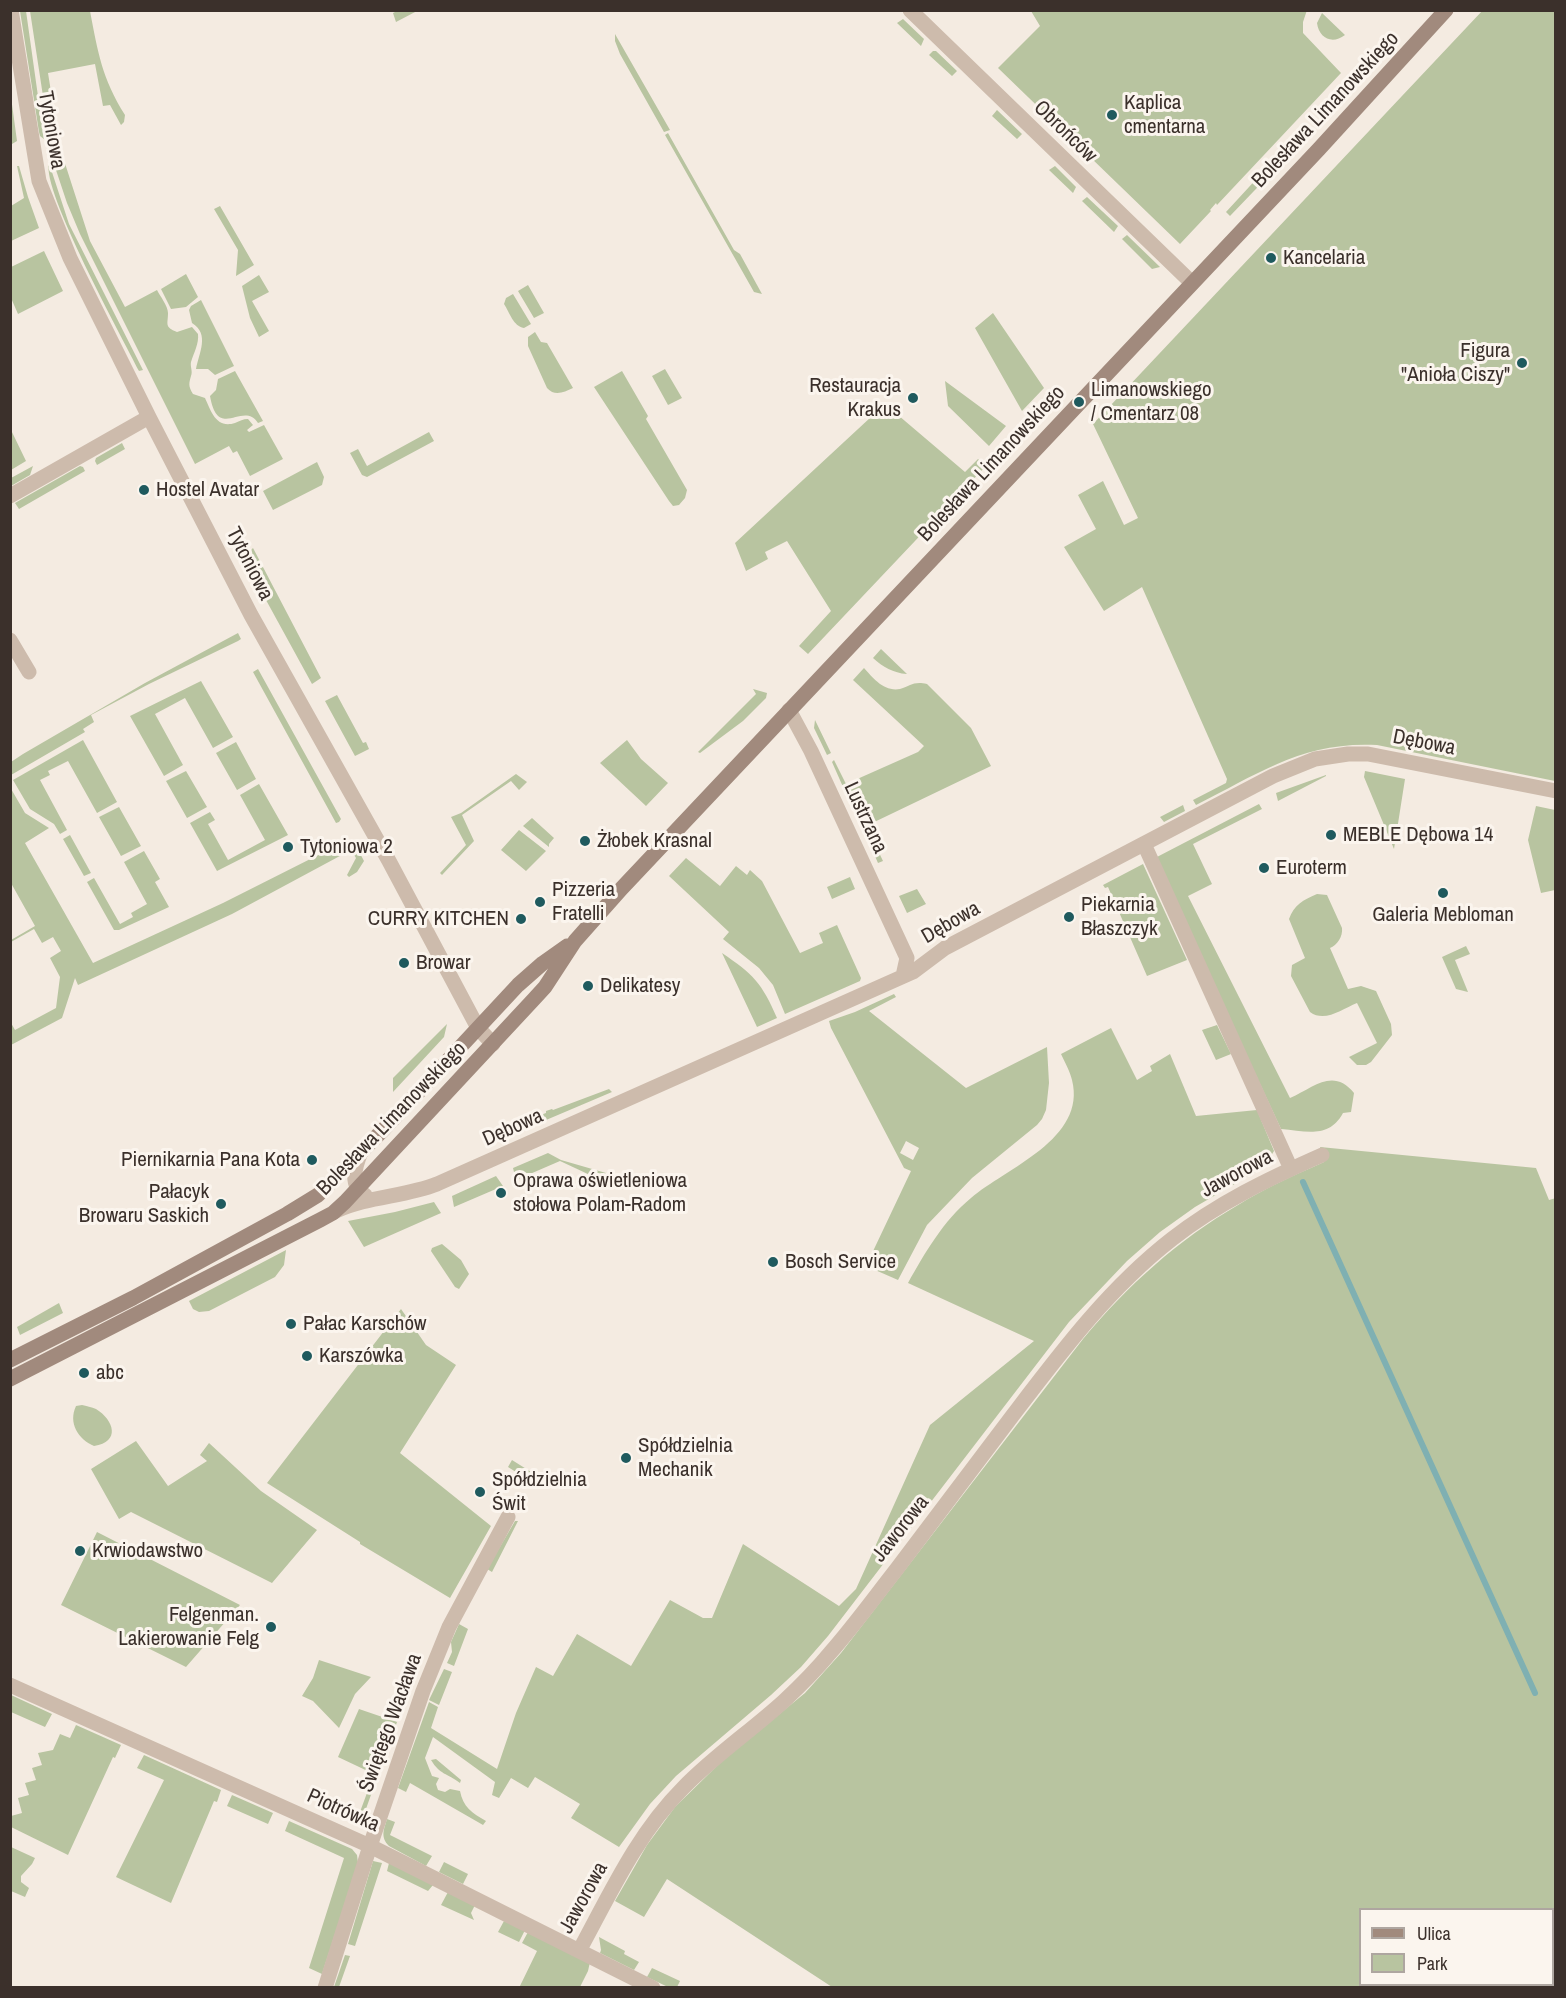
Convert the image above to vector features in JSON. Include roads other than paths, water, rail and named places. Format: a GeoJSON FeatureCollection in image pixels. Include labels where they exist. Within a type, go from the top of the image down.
{"type":"FeatureCollection","features":[{"type":"Feature","properties":{"kind":"street","name":"Obrońców"},"geometry":{"type":"LineString","coordinates":[[910,10],[1192,283]]}},
{"type":"Feature","properties":{"kind":"street","name":"Tytoniowa"},"geometry":{"type":"LineString","coordinates":[[11,13],[39,181],[70,258],[251,615],[378,841],[478,1028],[493,1044]]}},
{"type":"Feature","properties":{"kind":"street","name":"Bolesława Limanowskiego"},"geometry":{"type":"LineString","coordinates":[[10,1379],[333,1213],[358,1189],[545,987],[575,941],[637,872],[1446,13]]}},
{"type":"Feature","properties":{"kind":"street"},"geometry":{"type":"LineString","coordinates":[[10,496],[149,417]]}},
{"type":"Feature","properties":{"kind":"street"},"geometry":{"type":"LineString","coordinates":[[10,640],[29,672]]}},
{"type":"Feature","properties":{"kind":"street","name":"Lustrzana"},"geometry":{"type":"LineString","coordinates":[[789,710],[811,750],[907,958],[903,976]]}},
{"type":"Feature","properties":{"kind":"street","name":"Dębowa"},"geometry":{"type":"LineString","coordinates":[[333,1213],[360,1201],[408,1193],[437,1184],[913,972],[945,948],[1273,776],[1316,759],[1368,754],[1556,791]]}},
{"type":"Feature","properties":{"kind":"street","name":"Jaworowa"},"geometry":{"type":"LineString","coordinates":[[1144,844],[1291,1169]]}},
{"type":"Feature","properties":{"kind":"street","name":"Bolesława Limanowskiego"},"geometry":{"type":"LineString","coordinates":[[10,1360],[133,1298],[318,1195],[528,975],[575,941]]}},
{"type":"Feature","properties":{"kind":"street"},"geometry":{"type":"LineString","coordinates":[[901,945],[909,950],[923,953],[945,948]]}},
{"type":"Feature","properties":{"kind":"street"},"geometry":{"type":"LineString","coordinates":[[361,1152],[355,1178],[358,1189],[375,1199]]}},
{"type":"Feature","properties":{"kind":"street","name":"Jaworowa"},"geometry":{"type":"LineString","coordinates":[[579,1951],[633,1851],[649,1827],[698,1773],[784,1701],[830,1654],[1057,1357],[1095,1311],[1128,1277],[1196,1222],[1237,1196],[1322,1155]]}},
{"type":"Feature","properties":{"kind":"street","name":"Świętego Wacława"},"geometry":{"type":"LineString","coordinates":[[326,1988],[369,1846],[411,1724],[449,1627],[508,1517]]}},
{"type":"Feature","properties":{"kind":"street","name":"Piotrówka"},"geometry":{"type":"LineString","coordinates":[[10,1685],[369,1846],[653,1988]]}},
{"type":"Feature","properties":{"kind":"waterway"},"geometry":{"type":"LineString","coordinates":[[1303,1182],[1535,1693]]}},
{"type":"Feature","properties":{"kind":"place","name":"Kaplica cmentarna"},"geometry":{"type":"Point","coordinates":[1112,115]}},
{"type":"Feature","properties":{"kind":"place","name":"Kancelaria"},"geometry":{"type":"Point","coordinates":[1271,258]}},
{"type":"Feature","properties":{"kind":"place","name":"Figura \"Anioła Ciszy\""},"geometry":{"type":"Point","coordinates":[1522,363]}},
{"type":"Feature","properties":{"kind":"place","name":"Restauracja Krakus"},"geometry":{"type":"Point","coordinates":[913,398]}},
{"type":"Feature","properties":{"kind":"place","name":"Limanowskiego / Cmentarz 08"},"geometry":{"type":"Point","coordinates":[1079,402]}},
{"type":"Feature","properties":{"kind":"place","name":"Hostel Avatar"},"geometry":{"type":"Point","coordinates":[144,490]}},
{"type":"Feature","properties":{"kind":"place","name":"MEBLE Dębowa 14"},"geometry":{"type":"Point","coordinates":[1331,835]}},
{"type":"Feature","properties":{"kind":"place","name":"Żłobek Krasnal"},"geometry":{"type":"Point","coordinates":[585,841]}},
{"type":"Feature","properties":{"kind":"place","name":"Tytoniowa 2"},"geometry":{"type":"Point","coordinates":[288,847]}},
{"type":"Feature","properties":{"kind":"place","name":"Euroterm"},"geometry":{"type":"Point","coordinates":[1264,868]}},
{"type":"Feature","properties":{"kind":"place","name":"Galeria Mebloman"},"geometry":{"type":"Point","coordinates":[1443,893]}},
{"type":"Feature","properties":{"kind":"place","name":"Pizzeria Fratelli"},"geometry":{"type":"Point","coordinates":[540,902]}},
{"type":"Feature","properties":{"kind":"place","name":"Piekarnia Błaszczyk"},"geometry":{"type":"Point","coordinates":[1069,917]}},
{"type":"Feature","properties":{"kind":"place","name":"CURRY KITCHEN"},"geometry":{"type":"Point","coordinates":[521,919]}},
{"type":"Feature","properties":{"kind":"place","name":"Browar"},"geometry":{"type":"Point","coordinates":[404,963]}},
{"type":"Feature","properties":{"kind":"place","name":"Delikatesy"},"geometry":{"type":"Point","coordinates":[588,986]}},
{"type":"Feature","properties":{"kind":"place","name":"Piernikarnia Pana Kota"},"geometry":{"type":"Point","coordinates":[312,1160]}},
{"type":"Feature","properties":{"kind":"place","name":"Oprawa oświetleniowa stołowa Polam-Radom"},"geometry":{"type":"Point","coordinates":[501,1193]}},
{"type":"Feature","properties":{"kind":"place","name":"Pałacyk Browaru Saskich"},"geometry":{"type":"Point","coordinates":[221,1204]}},
{"type":"Feature","properties":{"kind":"place","name":"Bosch Service"},"geometry":{"type":"Point","coordinates":[773,1262]}},
{"type":"Feature","properties":{"kind":"place","name":"Pałac Karschów"},"geometry":{"type":"Point","coordinates":[291,1324]}},
{"type":"Feature","properties":{"kind":"place","name":"Karszówka"},"geometry":{"type":"Point","coordinates":[307,1356]}},
{"type":"Feature","properties":{"kind":"place","name":"abc"},"geometry":{"type":"Point","coordinates":[84,1373]}},
{"type":"Feature","properties":{"kind":"place","name":"Spółdzielnia Mechanik"},"geometry":{"type":"Point","coordinates":[626,1458]}},
{"type":"Feature","properties":{"kind":"place","name":"Spółdzielnia Świt"},"geometry":{"type":"Point","coordinates":[480,1492]}},
{"type":"Feature","properties":{"kind":"place","name":"Krwiodawstwo"},"geometry":{"type":"Point","coordinates":[80,1551]}},
{"type":"Feature","properties":{"kind":"place","name":"Felgenman. Lakierowanie Felg"},"geometry":{"type":"Point","coordinates":[271,1627]}}]}
